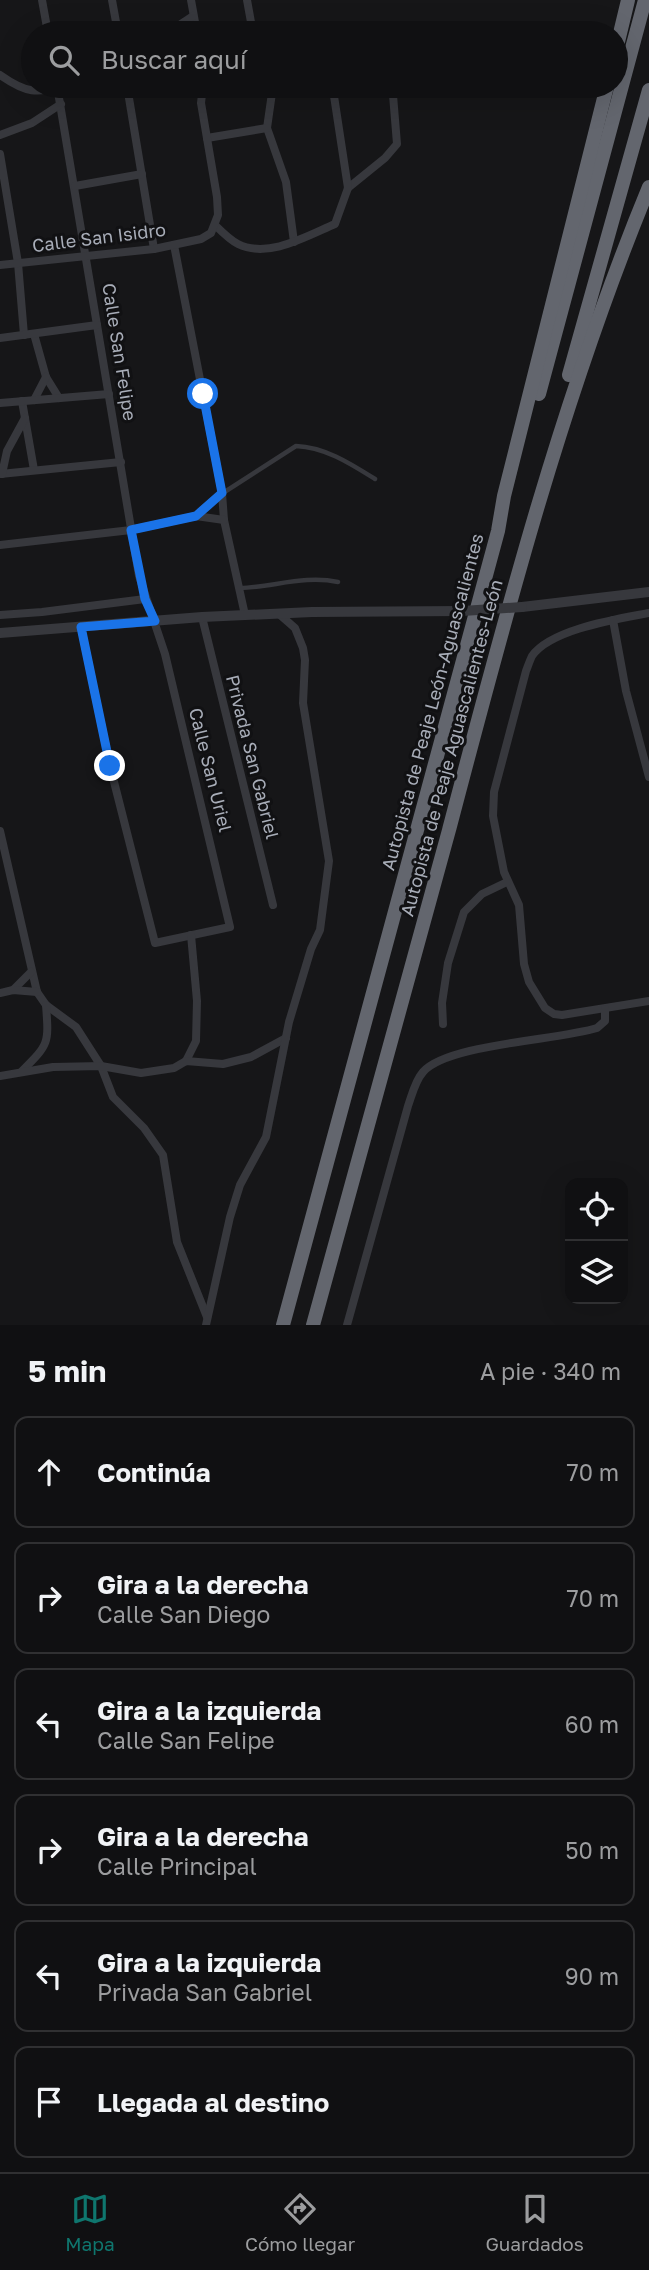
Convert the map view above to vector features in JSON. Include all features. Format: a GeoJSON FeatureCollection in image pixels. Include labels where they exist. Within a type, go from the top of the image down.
{"type":"FeatureCollection","features":[{"type":"Feature","properties":{"kind":"highway"},"geometry":{"type":"LineString","coordinates":[[623,21],[628,0]]}},
{"type":"Feature","properties":{"kind":"highway"},"geometry":{"type":"LineString","coordinates":[[628,63],[645,0]]}},
{"type":"Feature","properties":{"kind":"highway"},"geometry":{"type":"LineString","coordinates":[[534,519],[569,376],[649,90]]}},
{"type":"Feature","properties":{"kind":"highway","name":"Autopista de Peaje León-Aguascalientes"},"geometry":{"type":"LineString","coordinates":[[283,1325],[498,531],[504,496],[604,98]]}},
{"type":"Feature","properties":{"kind":"highway"},"geometry":{"type":"LineString","coordinates":[[498,531],[504,520],[618,98]]}},
{"type":"Feature","properties":{"kind":"highway","name":"Autopista de Peaje Aguascalientes-León"},"geometry":{"type":"LineString","coordinates":[[313,1325],[534,519],[578,376],[617,264],[649,187]]}},
{"type":"Feature","properties":{"kind":"street"},"geometry":{"type":"LineString","coordinates":[[41,0],[45,21]]}},
{"type":"Feature","properties":{"kind":"street"},"geometry":{"type":"LineString","coordinates":[[112,0],[116,21]]}},
{"type":"Feature","properties":{"kind":"street"},"geometry":{"type":"LineString","coordinates":[[191,0],[194,21]]}},
{"type":"Feature","properties":{"kind":"street"},"geometry":{"type":"LineString","coordinates":[[247,0],[251,21]]}},
{"type":"Feature","properties":{"kind":"street"},"geometry":{"type":"LineString","coordinates":[[185,21],[193,16]]}},
{"type":"Feature","properties":{"kind":"street"},"geometry":{"type":"LineString","coordinates":[[0,75],[21,89]]}},
{"type":"Feature","properties":{"kind":"street","name":"Calle San Felipe"},"geometry":{"type":"LineString","coordinates":[[61,98],[131,530],[145,599],[155,621]]}},
{"type":"Feature","properties":{"kind":"street"},"geometry":{"type":"LineString","coordinates":[[129,98],[154,249]]}},
{"type":"Feature","properties":{"kind":"street"},"geometry":{"type":"LineString","coordinates":[[202,98],[217,197],[216,226],[238,245],[261,248],[294,242],[335,224],[348,188],[334,98]]}},
{"type":"Feature","properties":{"kind":"street"},"geometry":{"type":"LineString","coordinates":[[271,98],[267,128],[286,182],[294,242]]}},
{"type":"Feature","properties":{"kind":"street"},"geometry":{"type":"LineString","coordinates":[[348,188],[397,144],[393,98]]}},
{"type":"Feature","properties":{"kind":"street"},"geometry":{"type":"LineString","coordinates":[[0,135],[32,123],[61,104]]}},
{"type":"Feature","properties":{"kind":"street"},"geometry":{"type":"LineString","coordinates":[[207,138],[267,128]]}},
{"type":"Feature","properties":{"kind":"street"},"geometry":{"type":"LineString","coordinates":[[0,154],[18,263],[24,335]]}},
{"type":"Feature","properties":{"kind":"street"},"geometry":{"type":"LineString","coordinates":[[75,186],[142,174]]}},
{"type":"Feature","properties":{"kind":"street","name":"Calle San Isidro"},"geometry":{"type":"LineString","coordinates":[[0,265],[154,249],[201,239],[216,226]]}},
{"type":"Feature","properties":{"kind":"street"},"geometry":{"type":"LineString","coordinates":[[174,245],[222,493],[223,520],[245,615]]}},
{"type":"Feature","properties":{"kind":"street"},"geometry":{"type":"LineString","coordinates":[[0,338],[97,325]]}},
{"type":"Feature","properties":{"kind":"street"},"geometry":{"type":"LineString","coordinates":[[34,334],[46,377],[59,398]]}},
{"type":"Feature","properties":{"kind":"street"},"geometry":{"type":"LineString","coordinates":[[34,400],[46,377]]}},
{"type":"Feature","properties":{"kind":"street"},"geometry":{"type":"LineString","coordinates":[[0,404],[109,394]]}},
{"type":"Feature","properties":{"kind":"street"},"geometry":{"type":"LineString","coordinates":[[22,401],[34,470]]}},
{"type":"Feature","properties":{"kind":"street"},"geometry":{"type":"LineString","coordinates":[[25,418],[7,451],[1,474],[121,461]]}},
{"type":"Feature","properties":{"kind":"street"},"geometry":{"type":"LineString","coordinates":[[196,516],[222,493]]}},
{"type":"Feature","properties":{"kind":"street"},"geometry":{"type":"LineString","coordinates":[[0,545],[131,530],[196,516],[223,520]]}},
{"type":"Feature","properties":{"kind":"street"},"geometry":{"type":"LineString","coordinates":[[0,633],[202,617],[463,611],[649,592]]}},
{"type":"Feature","properties":{"kind":"street"},"geometry":{"type":"LineString","coordinates":[[0,615],[145,599]]}},
{"type":"Feature","properties":{"kind":"street"},"geometry":{"type":"LineString","coordinates":[[649,613],[613,620],[553,640],[532,656],[492,805],[508,882],[519,905],[524,964],[537,999],[554,1014],[649,1001]]}},
{"type":"Feature","properties":{"kind":"street"},"geometry":{"type":"LineString","coordinates":[[207,1321],[230,1217],[240,1185],[266,1137],[286,1038],[311,949],[320,930],[329,861],[303,703],[303,648],[295,628],[275,614]]}},
{"type":"Feature","properties":{"kind":"street","name":"Privada San Gabriel"},"geometry":{"type":"LineString","coordinates":[[202,617],[273,905]]}},
{"type":"Feature","properties":{"kind":"street"},"geometry":{"type":"LineString","coordinates":[[613,620],[626,691],[649,777]]}},
{"type":"Feature","properties":{"kind":"street","name":"Calle San Uriel"},"geometry":{"type":"LineString","coordinates":[[155,621],[195,773],[230,927],[191,936]]}},
{"type":"Feature","properties":{"kind":"street"},"geometry":{"type":"LineString","coordinates":[[0,1076],[53,1067],[101,1066],[141,1073],[174,1068],[186,1061],[196,1041],[197,1001],[191,936],[155,943],[110,766],[81,627]]}},
{"type":"Feature","properties":{"kind":"street"},"geometry":{"type":"LineString","coordinates":[[0,831],[30,972],[37,992],[46,1005],[76,1027],[101,1066],[113,1097],[145,1128],[163,1155],[177,1242],[207,1321]]}},
{"type":"Feature","properties":{"kind":"street"},"geometry":{"type":"LineString","coordinates":[[443,1024],[442,1003],[448,963],[464,912],[482,894],[508,882]]}},
{"type":"Feature","properties":{"kind":"street"},"geometry":{"type":"LineString","coordinates":[[13,990],[30,972]]}},
{"type":"Feature","properties":{"kind":"street"},"geometry":{"type":"LineString","coordinates":[[0,993],[13,990],[37,992]]}},
{"type":"Feature","properties":{"kind":"street"},"geometry":{"type":"LineString","coordinates":[[22,1071],[43,1049],[48,1037],[46,1005]]}},
{"type":"Feature","properties":{"kind":"street"},"geometry":{"type":"LineString","coordinates":[[348,1325],[408,1107],[423,1072],[434,1063],[463,1053],[597,1028],[605,1021],[605,1009]]}},
{"type":"Feature","properties":{"kind":"street"},"geometry":{"type":"LineString","coordinates":[[186,1061],[223,1064],[251,1057],[286,1038]]}},
{"type":"Feature","properties":{"kind":"lane"},"geometry":{"type":"LineString","coordinates":[[222,493],[296,446],[306,446],[336,456],[375,479]]}},
{"type":"Feature","properties":{"kind":"lane"},"geometry":{"type":"LineString","coordinates":[[239,588],[265,587],[320,578],[338,582]]}},
{"type":"Feature","properties":{"kind":"route"},"geometry":{"type":"LineString","coordinates":[[110,766],[81,627],[155,621],[145,599],[131,530],[196,516],[222,493],[203,394]]}}]}
